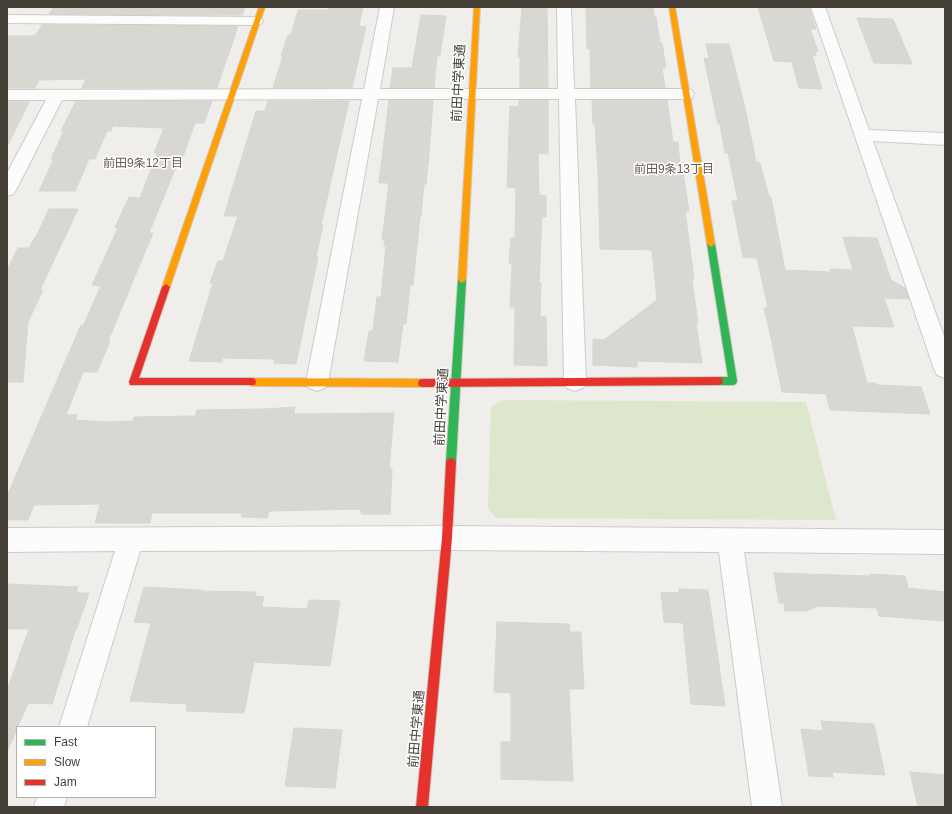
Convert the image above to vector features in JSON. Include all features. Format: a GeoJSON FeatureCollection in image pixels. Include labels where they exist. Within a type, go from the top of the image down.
{"type":"FeatureCollection","features":[{"type":"Feature","properties":{"kind":"street"},"geometry":{"type":"LineString","coordinates":[[262,7],[133,382],[456,383],[733,381],[672,7]]}},
{"type":"Feature","properties":{"kind":"street"},"geometry":{"type":"LineString","coordinates":[[316,382],[388,7]]}},
{"type":"Feature","properties":{"kind":"street","name":"前田中学東通"},"geometry":{"type":"LineString","coordinates":[[422,807],[447,538],[477,7]]}},
{"type":"Feature","properties":{"kind":"street"},"geometry":{"type":"LineString","coordinates":[[564,7],[575,382]]}},
{"type":"Feature","properties":{"kind":"street"},"geometry":{"type":"LineString","coordinates":[[818,7],[945,369]]}},
{"type":"Feature","properties":{"kind":"street"},"geometry":{"type":"LineString","coordinates":[[7,19],[256,21]]}},
{"type":"Feature","properties":{"kind":"street"},"geometry":{"type":"LineString","coordinates":[[7,95],[231,96],[686,94]]}},
{"type":"Feature","properties":{"kind":"street"},"geometry":{"type":"LineString","coordinates":[[7,190],[57,95]]}},
{"type":"Feature","properties":{"kind":"street"},"geometry":{"type":"LineString","coordinates":[[862,134],[945,139]]}},
{"type":"Feature","properties":{"kind":"street"},"geometry":{"type":"LineString","coordinates":[[7,540],[447,538],[945,542]]}},
{"type":"Feature","properties":{"kind":"street"},"geometry":{"type":"LineString","coordinates":[[74,726],[131,539]]}},
{"type":"Feature","properties":{"kind":"street"},"geometry":{"type":"LineString","coordinates":[[730,540],[768,807]]}},
{"type":"Feature","properties":{"kind":"green space"},"geometry":{"type":"Polygon","coordinates":[[[502,400],[806,402],[836,520],[496,518],[488,508],[491,407],[502,400]]]}},
{"type":"Feature","properties":{"kind":"building"},"geometry":{"type":"Polygon","coordinates":[[[54,7],[245,7],[242,15],[49,14],[54,7]]]}},
{"type":"Feature","properties":{"kind":"building"},"geometry":{"type":"Polygon","coordinates":[[[329,7],[363,7],[359,26],[366,27],[352,88],[273,88],[283,56],[281,56],[288,35],[291,35],[298,10],[328,10],[329,7]]]}},
{"type":"Feature","properties":{"kind":"building"},"geometry":{"type":"Polygon","coordinates":[[[522,7],[547,7],[548,88],[520,88],[520,57],[518,57],[522,7]]]}},
{"type":"Feature","properties":{"kind":"building"},"geometry":{"type":"Polygon","coordinates":[[[586,7],[653,7],[660,43],[662,43],[666,68],[662,68],[665,88],[591,88],[590,49],[587,48],[586,7]]]}},
{"type":"Feature","properties":{"kind":"building"},"geometry":{"type":"Polygon","coordinates":[[[758,7],[809,7],[816,29],[810,29],[818,51],[815,51],[816,56],[812,55],[822,89],[799,88],[792,62],[774,61],[758,7]]]}},
{"type":"Feature","properties":{"kind":"building"},"geometry":{"type":"Polygon","coordinates":[[[421,15],[446,16],[440,56],[437,56],[434,88],[390,88],[393,68],[412,68],[421,15]]]}},
{"type":"Feature","properties":{"kind":"building"},"geometry":{"type":"Polygon","coordinates":[[[857,18],[893,19],[912,64],[874,63],[857,18]]]}},
{"type":"Feature","properties":{"kind":"building"},"geometry":{"type":"Polygon","coordinates":[[[42,25],[238,26],[217,88],[82,88],[86,79],[39,80],[35,88],[7,88],[7,36],[35,36],[42,25]]]}},
{"type":"Feature","properties":{"kind":"building"},"geometry":{"type":"Polygon","coordinates":[[[706,44],[729,44],[745,108],[756,162],[760,163],[769,197],[771,197],[785,270],[831,272],[830,269],[853,270],[843,237],[877,238],[891,280],[905,288],[909,299],[884,298],[894,327],[852,326],[867,383],[876,383],[877,385],[921,387],[930,414],[830,410],[826,394],[782,392],[764,308],[768,308],[757,258],[743,257],[732,201],[738,201],[728,153],[725,153],[720,124],[718,124],[704,58],[709,59],[706,44]]]}},
{"type":"Feature","properties":{"kind":"building"},"geometry":{"type":"Polygon","coordinates":[[[389,100],[433,100],[429,154],[426,184],[424,184],[420,216],[413,285],[410,285],[406,324],[403,324],[398,362],[364,361],[369,331],[373,331],[377,297],[381,297],[386,246],[384,246],[385,240],[382,240],[389,183],[379,183],[389,100]]]}},
{"type":"Feature","properties":{"kind":"building"},"geometry":{"type":"Polygon","coordinates":[[[519,100],[548,100],[548,154],[538,153],[539,195],[546,196],[546,217],[542,217],[539,283],[541,283],[540,317],[546,317],[547,366],[514,365],[515,307],[510,307],[512,263],[509,263],[511,238],[515,238],[516,188],[507,187],[510,106],[519,107],[519,100]]]}},
{"type":"Feature","properties":{"kind":"building"},"geometry":{"type":"Polygon","coordinates":[[[592,100],[667,100],[673,142],[678,142],[680,166],[682,166],[689,211],[685,211],[694,279],[692,279],[698,323],[696,323],[702,363],[637,361],[637,367],[593,365],[593,339],[604,340],[657,300],[652,250],[600,249],[598,171],[592,100]]]}},
{"type":"Feature","properties":{"kind":"building"},"geometry":{"type":"Polygon","coordinates":[[[76,101],[212,101],[204,123],[195,123],[181,162],[178,162],[149,233],[153,233],[108,341],[110,341],[97,372],[83,372],[66,415],[77,415],[75,420],[107,422],[133,421],[134,417],[195,416],[197,410],[295,407],[294,414],[394,413],[389,469],[392,469],[390,514],[361,514],[361,509],[269,511],[267,518],[241,517],[242,513],[152,513],[150,523],[95,523],[100,504],[34,505],[28,520],[7,520],[7,496],[81,325],[83,326],[101,286],[92,285],[118,228],[115,228],[129,197],[140,198],[157,153],[154,153],[164,128],[113,126],[111,131],[107,131],[95,159],[89,159],[75,191],[39,191],[54,159],[51,159],[64,131],[61,131],[76,101]]]}},
{"type":"Feature","properties":{"kind":"building"},"geometry":{"type":"Polygon","coordinates":[[[268,101],[349,101],[321,225],[323,225],[316,257],[318,257],[296,364],[274,363],[275,359],[222,358],[222,362],[189,361],[213,283],[210,283],[218,261],[223,261],[238,216],[224,216],[256,111],[265,111],[268,101]]]}},
{"type":"Feature","properties":{"kind":"building"},"geometry":{"type":"Polygon","coordinates":[[[7,102],[29,102],[7,147],[7,102]]]}},
{"type":"Feature","properties":{"kind":"building"},"geometry":{"type":"Polygon","coordinates":[[[49,209],[78,209],[40,290],[43,290],[28,322],[23,382],[7,382],[7,270],[18,248],[29,248],[36,237],[49,209]]]}},
{"type":"Feature","properties":{"kind":"building"},"geometry":{"type":"Polygon","coordinates":[[[774,573],[905,576],[908,588],[945,592],[945,621],[879,616],[877,608],[819,606],[806,611],[785,611],[784,603],[779,603],[774,573]]]}},
{"type":"Feature","properties":{"kind":"building"},"geometry":{"type":"Polygon","coordinates":[[[7,584],[78,587],[76,593],[89,593],[76,628],[52,704],[28,703],[18,726],[16,726],[16,731],[7,752],[7,690],[29,629],[7,629],[7,584]]]}},
{"type":"Feature","properties":{"kind":"building"},"geometry":{"type":"Polygon","coordinates":[[[144,587],[201,591],[256,592],[255,596],[264,597],[262,607],[307,609],[309,600],[340,601],[330,666],[254,662],[244,713],[186,711],[187,704],[130,701],[151,623],[134,622],[144,587]]]}},
{"type":"Feature","properties":{"kind":"building"},"geometry":{"type":"Polygon","coordinates":[[[679,589],[708,590],[725,706],[691,704],[683,623],[664,622],[661,592],[679,593],[679,589]]]}},
{"type":"Feature","properties":{"kind":"building"},"geometry":{"type":"Polygon","coordinates":[[[497,622],[569,624],[570,632],[581,632],[584,689],[569,689],[573,781],[501,779],[501,742],[511,742],[511,693],[494,692],[497,622]]]}},
{"type":"Feature","properties":{"kind":"building"},"geometry":{"type":"Polygon","coordinates":[[[821,721],[874,724],[885,775],[832,772],[833,777],[809,776],[801,729],[823,731],[821,721]]]}},
{"type":"Feature","properties":{"kind":"building"},"geometry":{"type":"Polygon","coordinates":[[[294,728],[342,730],[335,788],[285,786],[294,728]]]}},
{"type":"Feature","properties":{"kind":"building"},"geometry":{"type":"Polygon","coordinates":[[[910,772],[945,775],[945,807],[918,807],[910,772]]]}},
{"type":"Feature","properties":{"kind":"traffic: fast"},"geometry":{"type":"LineString","coordinates":[[711,244],[733,381],[719,381]]}},
{"type":"Feature","properties":{"kind":"traffic: fast"},"geometry":{"type":"LineString","coordinates":[[451,462],[462,280]]}},
{"type":"Feature","properties":{"kind":"traffic: slow"},"geometry":{"type":"LineString","coordinates":[[166,287],[262,7]]}},
{"type":"Feature","properties":{"kind":"traffic: slow"},"geometry":{"type":"LineString","coordinates":[[462,280],[477,7]]}},
{"type":"Feature","properties":{"kind":"traffic: slow"},"geometry":{"type":"LineString","coordinates":[[672,7],[711,244]]}},
{"type":"Feature","properties":{"kind":"traffic: slow"},"geometry":{"type":"LineString","coordinates":[[252,382],[422,383]]}},
{"type":"Feature","properties":{"kind":"traffic: jam"},"geometry":{"type":"LineString","coordinates":[[166,287],[133,382],[252,382]]}},
{"type":"Feature","properties":{"kind":"traffic: jam"},"geometry":{"type":"LineString","coordinates":[[422,383],[719,381]]}},
{"type":"Feature","properties":{"kind":"traffic: jam"},"geometry":{"type":"LineString","coordinates":[[422,807],[447,538],[451,462]]}},
{"type":"Feature","properties":{"kind":"district","name":"前田9条12丁目"},"geometry":{"type":"Point","coordinates":[143,164]}},
{"type":"Feature","properties":{"kind":"district","name":"前田9条13丁目"},"geometry":{"type":"Point","coordinates":[674,170]}}]}
